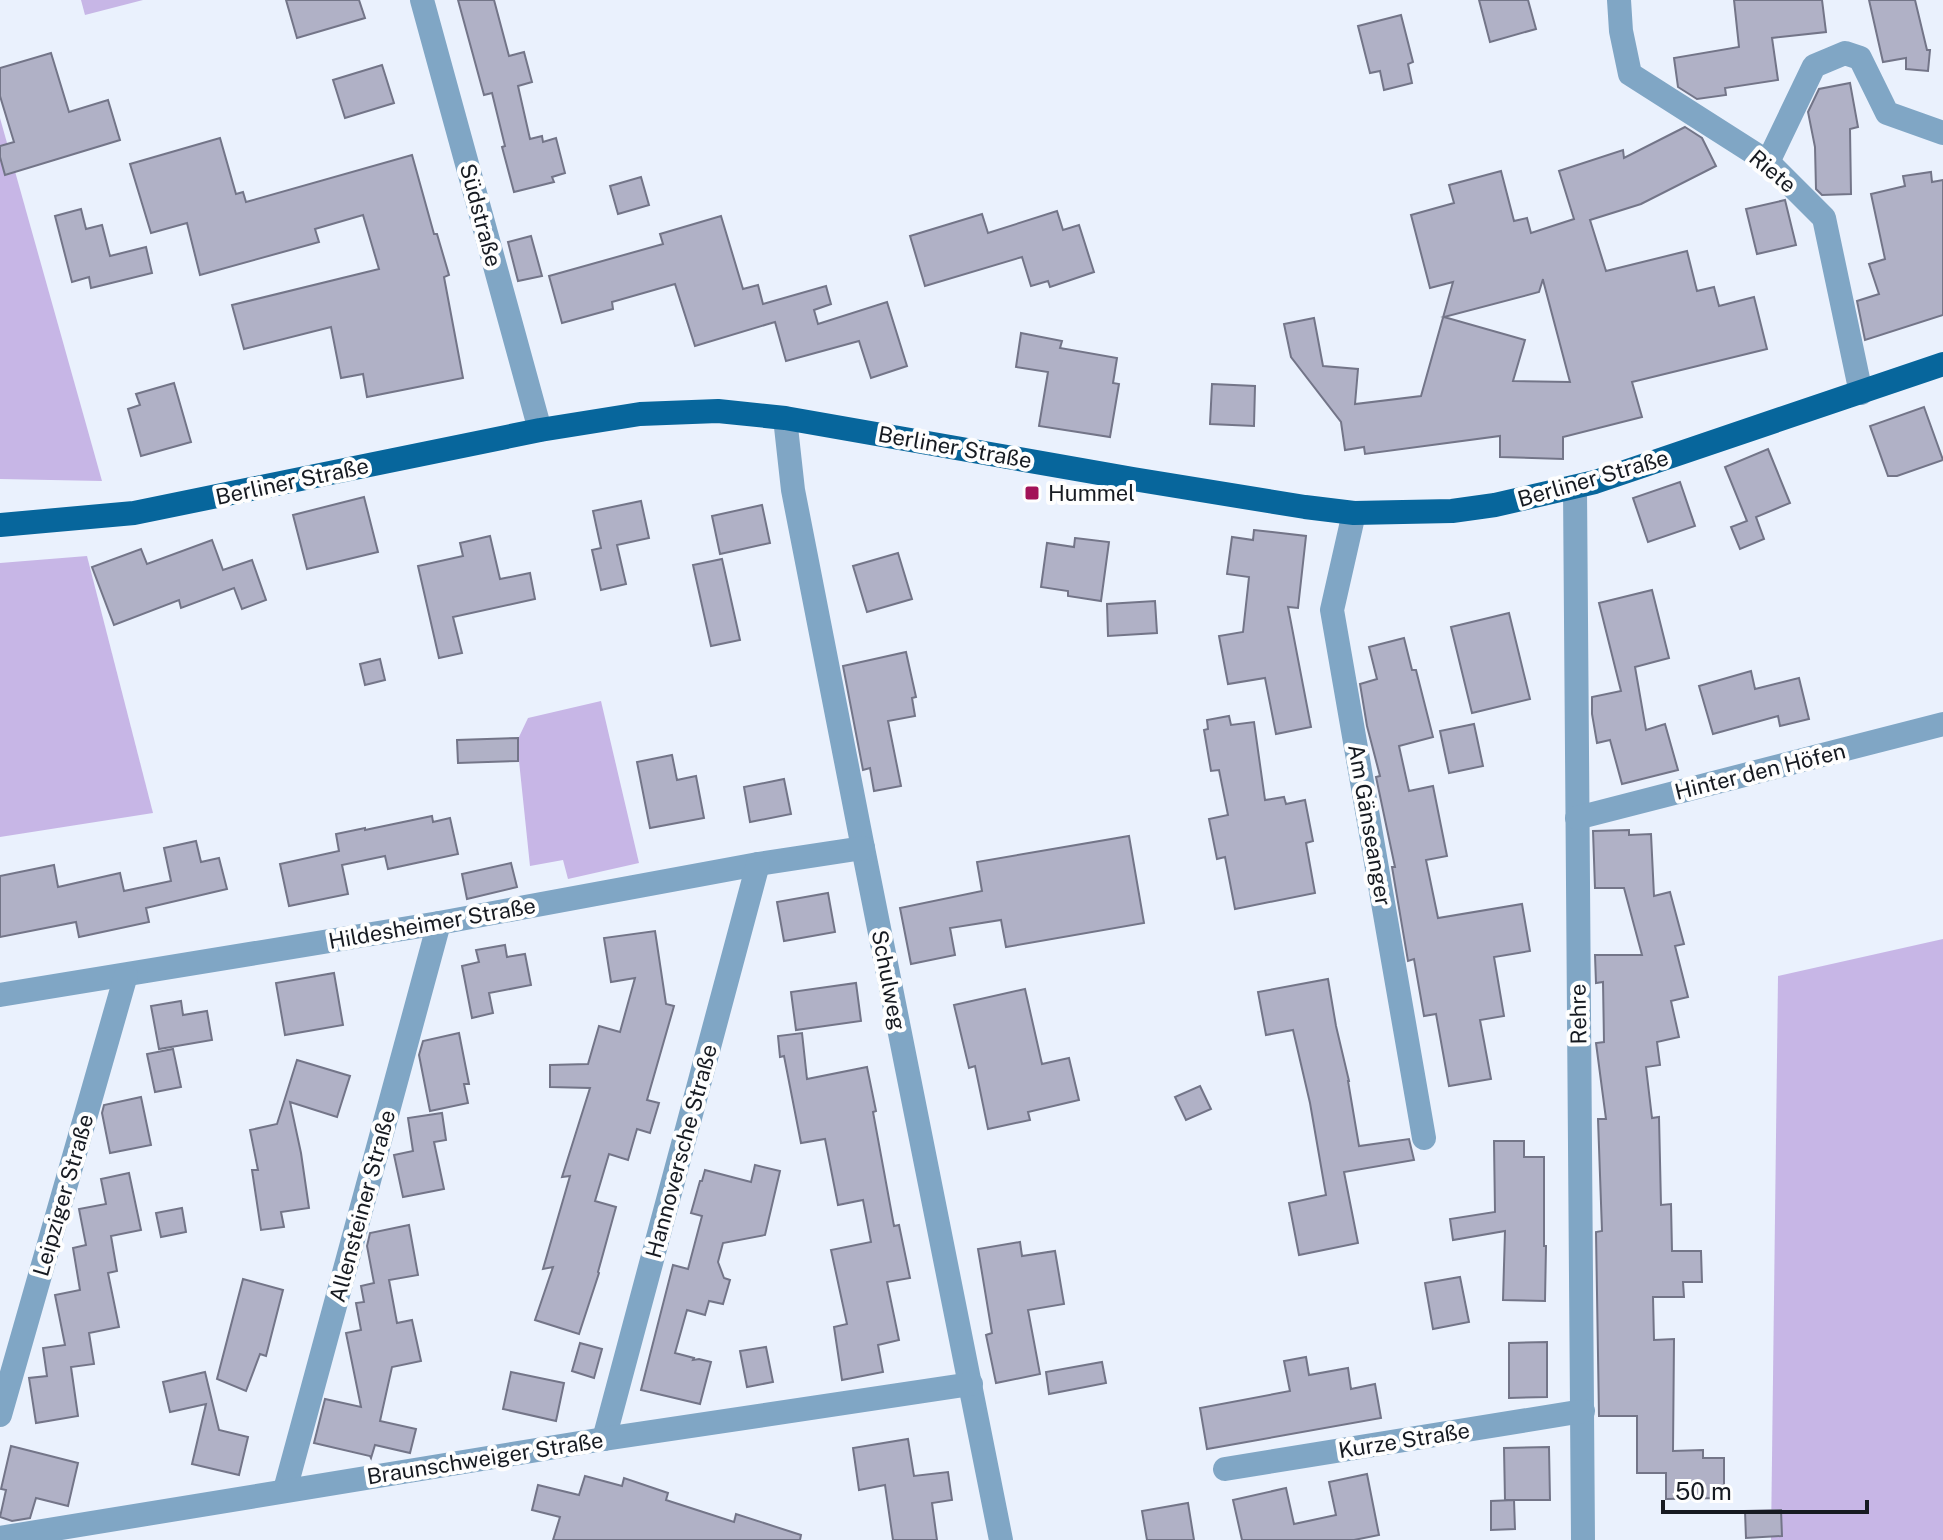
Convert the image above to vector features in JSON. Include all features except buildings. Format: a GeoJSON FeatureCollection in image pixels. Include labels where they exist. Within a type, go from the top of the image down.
{"type":"FeatureCollection","features":[{"type":"Feature","properties":{"kind":"main road","name":"Berliner Straße"},"geometry":{"type":"LineString","coordinates":[[0,525],[134,513],[540,430],[640,414],[718,411],[785,418],[1305,507],[1354,513],[1452,511],[1575,488],[1943,364]]}},
{"type":"Feature","properties":{"kind":"street","name":"Südstraße"},"geometry":{"type":"LineString","coordinates":[[422,0],[540,430]]}},
{"type":"Feature","properties":{"kind":"street","name":"Riete"},"geometry":{"type":"LineString","coordinates":[[1619,0],[1621,31],[1630,74],[1768,162],[1824,218],[1861,393]]}},
{"type":"Feature","properties":{"kind":"street"},"geometry":{"type":"LineString","coordinates":[[1768,162],[1814,66],[1845,53],[1860,58],[1887,113],[1943,133]]}},
{"type":"Feature","properties":{"kind":"street","name":"Schulweg"},"geometry":{"type":"LineString","coordinates":[[785,418],[793,490],[1001,1540]]}},
{"type":"Feature","properties":{"kind":"street","name":"Rehre"},"geometry":{"type":"LineString","coordinates":[[1575,488],[1583,1540]]}},
{"type":"Feature","properties":{"kind":"street","name":"Am Gänseanger"},"geometry":{"type":"LineString","coordinates":[[1354,513],[1332,610],[1424,1138]]}},
{"type":"Feature","properties":{"kind":"street","name":"Hinter den Höfen"},"geometry":{"type":"LineString","coordinates":[[1577,818],[1943,724]]}},
{"type":"Feature","properties":{"kind":"street","name":"Hildesheimer Straße"},"geometry":{"type":"LineString","coordinates":[[0,995],[439,923],[758,864],[863,848]]}},
{"type":"Feature","properties":{"kind":"street","name":"Hannoversche Straße"},"geometry":{"type":"LineString","coordinates":[[604,1439],[758,864]]}},
{"type":"Feature","properties":{"kind":"street","name":"Allensteiner Straße"},"geometry":{"type":"LineString","coordinates":[[285,1490],[439,923]]}},
{"type":"Feature","properties":{"kind":"street","name":"Leipziger Straße"},"geometry":{"type":"LineString","coordinates":[[0,1415],[126,975]]}},
{"type":"Feature","properties":{"kind":"street","name":"Braunschweiger Straße"},"geometry":{"type":"LineString","coordinates":[[0,1538],[604,1439],[971,1384]]}},
{"type":"Feature","properties":{"kind":"street","name":"Kurze Straße"},"geometry":{"type":"LineString","coordinates":[[1225,1469],[1583,1411]]}},
{"type":"Feature","properties":{"kind":"shaded area"},"geometry":{"type":"Polygon","coordinates":[[[81,0],[143,0],[85,15],[81,0]]]}},
{"type":"Feature","properties":{"kind":"shaded area"},"geometry":{"type":"Polygon","coordinates":[[[0,118],[102,481],[0,479],[0,118]]]}},
{"type":"Feature","properties":{"kind":"shaded area"},"geometry":{"type":"Polygon","coordinates":[[[87,556],[153,813],[0,837],[0,563],[87,556]]]}},
{"type":"Feature","properties":{"kind":"shaded area"},"geometry":{"type":"Polygon","coordinates":[[[601,701],[639,863],[568,879],[563,860],[530,866],[518,739],[528,718],[601,701]]]}},
{"type":"Feature","properties":{"kind":"shaded area"},"geometry":{"type":"Polygon","coordinates":[[[1943,939],[1943,1540],[1771,1540],[1778,976],[1943,939]]]}},
{"type":"Feature","properties":{"kind":"place","name":"Hummel"},"geometry":{"type":"Point","coordinates":[1032,493]}}]}
